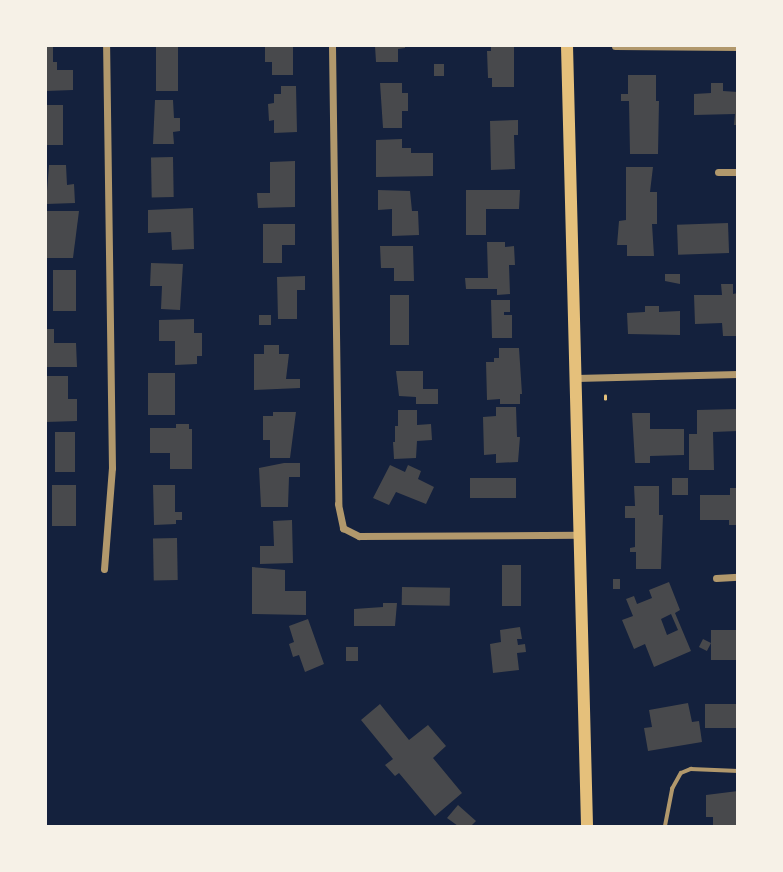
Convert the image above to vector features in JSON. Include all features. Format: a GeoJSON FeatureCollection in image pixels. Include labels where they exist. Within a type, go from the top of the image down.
{"type":"FeatureCollection","features":[{"type":"Feature","properties":{"kind":"main road"},"geometry":{"type":"LineString","coordinates":[[567,46],[587,827]]}},
{"type":"Feature","properties":{"kind":"street"},"geometry":{"type":"LineString","coordinates":[[104,569],[112,468],[106,46]]}},
{"type":"Feature","properties":{"kind":"street"},"geometry":{"type":"LineString","coordinates":[[332,46],[338,504],[343,528],[359,536],[579,535]]}},
{"type":"Feature","properties":{"kind":"street"},"geometry":{"type":"LineString","coordinates":[[615,46],[737,47]]}},
{"type":"Feature","properties":{"kind":"street"},"geometry":{"type":"LineString","coordinates":[[718,172],[737,172]]}},
{"type":"Feature","properties":{"kind":"street"},"geometry":{"type":"LineString","coordinates":[[576,378],[737,374]]}},
{"type":"Feature","properties":{"kind":"street"},"geometry":{"type":"LineString","coordinates":[[716,578],[737,577]]}},
{"type":"Feature","properties":{"kind":"lane"},"geometry":{"type":"LineString","coordinates":[[665,827],[672,789],[681,773],[691,769],[737,771]]}},
{"type":"Feature","properties":{"kind":"building"},"geometry":{"type":"Polygon","coordinates":[[[46,46],[53,46],[53,62],[57,62],[57,70],[73,70],[73,90],[46,91],[46,46]]]}},
{"type":"Feature","properties":{"kind":"building"},"geometry":{"type":"Polygon","coordinates":[[[156,46],[178,46],[178,91],[156,91],[156,46]]]}},
{"type":"Feature","properties":{"kind":"building"},"geometry":{"type":"Polygon","coordinates":[[[265,46],[293,46],[293,75],[272,75],[272,62],[265,62],[265,46]]]}},
{"type":"Feature","properties":{"kind":"building"},"geometry":{"type":"Polygon","coordinates":[[[375,46],[405,48],[398,49],[398,62],[376,62],[375,46]]]}},
{"type":"Feature","properties":{"kind":"building"},"geometry":{"type":"Polygon","coordinates":[[[491,46],[514,46],[514,87],[492,87],[492,78],[488,78],[487,51],[491,51],[491,46]]]}},
{"type":"Feature","properties":{"kind":"building"},"geometry":{"type":"Polygon","coordinates":[[[434,64],[444,64],[444,76],[434,76],[434,64]]]}},
{"type":"Feature","properties":{"kind":"building"},"geometry":{"type":"Polygon","coordinates":[[[628,75],[656,75],[656,101],[659,101],[658,154],[630,154],[629,101],[621,101],[621,94],[628,94],[628,75]]]}},
{"type":"Feature","properties":{"kind":"building"},"geometry":{"type":"Polygon","coordinates":[[[380,83],[402,83],[402,93],[408,93],[408,111],[402,111],[402,128],[383,128],[380,83]]]}},
{"type":"Feature","properties":{"kind":"building"},"geometry":{"type":"Polygon","coordinates":[[[711,83],[723,83],[723,91],[738,92],[738,125],[734,125],[735,114],[694,115],[694,94],[711,93],[711,83]]]}},
{"type":"Feature","properties":{"kind":"building"},"geometry":{"type":"Polygon","coordinates":[[[281,86],[296,86],[297,132],[274,133],[274,120],[269,121],[268,104],[274,103],[274,94],[281,94],[281,86]]]}},
{"type":"Feature","properties":{"kind":"building"},"geometry":{"type":"Polygon","coordinates":[[[155,100],[173,100],[174,118],[180,118],[180,131],[173,132],[174,144],[153,144],[155,100]]]}},
{"type":"Feature","properties":{"kind":"building"},"geometry":{"type":"Polygon","coordinates":[[[46,105],[63,105],[63,145],[46,145],[46,105]]]}},
{"type":"Feature","properties":{"kind":"building"},"geometry":{"type":"Polygon","coordinates":[[[518,120],[518,135],[514,135],[515,169],[491,170],[490,121],[518,120]]]}},
{"type":"Feature","properties":{"kind":"building"},"geometry":{"type":"Polygon","coordinates":[[[402,139],[402,148],[411,148],[411,153],[433,153],[433,176],[376,177],[376,140],[402,139]]]}},
{"type":"Feature","properties":{"kind":"building"},"geometry":{"type":"Polygon","coordinates":[[[151,157],[173,157],[174,197],[152,197],[151,157]]]}},
{"type":"Feature","properties":{"kind":"building"},"geometry":{"type":"Polygon","coordinates":[[[295,161],[295,207],[258,208],[257,193],[270,193],[270,162],[295,161]]]}},
{"type":"Feature","properties":{"kind":"building"},"geometry":{"type":"Polygon","coordinates":[[[49,165],[66,165],[67,185],[74,184],[75,203],[46,204],[49,165]]]}},
{"type":"Feature","properties":{"kind":"building"},"geometry":{"type":"Polygon","coordinates":[[[626,167],[653,167],[650,192],[657,192],[657,224],[652,224],[654,256],[627,256],[627,245],[617,245],[619,221],[626,220],[626,167]]]}},
{"type":"Feature","properties":{"kind":"building"},"geometry":{"type":"Polygon","coordinates":[[[378,190],[410,191],[412,211],[418,211],[419,235],[392,236],[392,209],[378,210],[378,190]]]}},
{"type":"Feature","properties":{"kind":"building"},"geometry":{"type":"Polygon","coordinates":[[[466,190],[520,190],[519,209],[486,209],[486,235],[466,235],[466,190]]]}},
{"type":"Feature","properties":{"kind":"building"},"geometry":{"type":"Polygon","coordinates":[[[193,208],[194,249],[172,250],[171,232],[148,233],[148,210],[193,208]]]}},
{"type":"Feature","properties":{"kind":"building"},"geometry":{"type":"Polygon","coordinates":[[[47,211],[79,211],[73,258],[46,258],[47,211]]]}},
{"type":"Feature","properties":{"kind":"building"},"geometry":{"type":"Polygon","coordinates":[[[728,223],[729,253],[678,255],[677,225],[728,223]]]}},
{"type":"Feature","properties":{"kind":"building"},"geometry":{"type":"Polygon","coordinates":[[[263,224],[295,224],[295,245],[282,245],[282,263],[263,263],[263,224]]]}},
{"type":"Feature","properties":{"kind":"building"},"geometry":{"type":"Polygon","coordinates":[[[487,242],[505,242],[505,247],[514,246],[515,265],[509,265],[510,294],[497,295],[497,289],[466,289],[465,278],[488,278],[487,242]]]}},
{"type":"Feature","properties":{"kind":"building"},"geometry":{"type":"Polygon","coordinates":[[[380,246],[413,246],[414,281],[394,281],[394,268],[381,268],[380,246]]]}},
{"type":"Feature","properties":{"kind":"building"},"geometry":{"type":"Polygon","coordinates":[[[151,263],[183,264],[180,310],[161,309],[162,286],[150,286],[151,263]]]}},
{"type":"Feature","properties":{"kind":"building"},"geometry":{"type":"Polygon","coordinates":[[[53,270],[76,270],[76,311],[53,311],[53,270]]]}},
{"type":"Feature","properties":{"kind":"building"},"geometry":{"type":"Polygon","coordinates":[[[665,274],[680,274],[680,284],[665,281],[665,274]]]}},
{"type":"Feature","properties":{"kind":"building"},"geometry":{"type":"Polygon","coordinates":[[[305,276],[305,290],[297,290],[297,319],[278,319],[277,277],[305,276]]]}},
{"type":"Feature","properties":{"kind":"building"},"geometry":{"type":"Polygon","coordinates":[[[721,284],[733,284],[733,294],[738,293],[738,336],[723,336],[722,323],[695,324],[694,295],[722,295],[721,284]]]}},
{"type":"Feature","properties":{"kind":"building"},"geometry":{"type":"Polygon","coordinates":[[[390,295],[409,295],[409,345],[390,345],[390,295]]]}},
{"type":"Feature","properties":{"kind":"building"},"geometry":{"type":"Polygon","coordinates":[[[491,300],[510,300],[510,312],[504,312],[504,315],[512,315],[512,338],[492,338],[491,300]]]}},
{"type":"Feature","properties":{"kind":"building"},"geometry":{"type":"Polygon","coordinates":[[[645,306],[659,306],[659,312],[680,311],[680,335],[628,334],[627,313],[645,312],[645,306]]]}},
{"type":"Feature","properties":{"kind":"building"},"geometry":{"type":"Polygon","coordinates":[[[259,315],[271,315],[271,325],[259,325],[259,315]]]}},
{"type":"Feature","properties":{"kind":"building"},"geometry":{"type":"Polygon","coordinates":[[[194,319],[194,333],[202,333],[202,356],[197,356],[197,364],[175,365],[175,341],[159,341],[159,320],[194,319]]]}},
{"type":"Feature","properties":{"kind":"building"},"geometry":{"type":"Polygon","coordinates":[[[46,329],[54,329],[54,343],[76,343],[77,367],[46,367],[46,329]]]}},
{"type":"Feature","properties":{"kind":"building"},"geometry":{"type":"Polygon","coordinates":[[[264,345],[279,345],[279,354],[289,354],[286,379],[300,379],[300,388],[254,390],[254,354],[264,354],[264,345]]]}},
{"type":"Feature","properties":{"kind":"building"},"geometry":{"type":"Polygon","coordinates":[[[499,348],[519,348],[522,394],[520,404],[500,404],[500,399],[487,400],[486,362],[494,362],[494,358],[499,358],[499,348]]]}},
{"type":"Feature","properties":{"kind":"building"},"geometry":{"type":"Polygon","coordinates":[[[396,371],[423,371],[423,389],[438,389],[438,404],[416,404],[416,397],[399,396],[396,371]]]}},
{"type":"Feature","properties":{"kind":"building"},"geometry":{"type":"Polygon","coordinates":[[[148,373],[175,373],[175,415],[148,415],[148,373]]]}},
{"type":"Feature","properties":{"kind":"building"},"geometry":{"type":"Polygon","coordinates":[[[47,376],[68,376],[68,399],[77,399],[77,421],[46,422],[47,376]]]}},
{"type":"Feature","properties":{"kind":"building"},"geometry":{"type":"Polygon","coordinates":[[[496,407],[516,407],[517,437],[520,437],[518,462],[496,463],[496,454],[484,455],[483,417],[496,416],[496,407]]]}},
{"type":"Feature","properties":{"kind":"building"},"geometry":{"type":"Polygon","coordinates":[[[738,409],[738,431],[713,432],[714,470],[689,470],[689,434],[697,434],[697,410],[738,409]]]}},
{"type":"Feature","properties":{"kind":"building"},"geometry":{"type":"Polygon","coordinates":[[[398,410],[417,410],[417,425],[431,424],[432,440],[417,441],[416,458],[394,459],[393,442],[395,426],[398,426],[398,410]]]}},
{"type":"Feature","properties":{"kind":"building"},"geometry":{"type":"Polygon","coordinates":[[[273,412],[296,412],[290,458],[270,458],[270,440],[263,440],[263,416],[273,416],[273,412]]]}},
{"type":"Feature","properties":{"kind":"building"},"geometry":{"type":"Polygon","coordinates":[[[632,413],[650,413],[650,429],[684,429],[684,455],[650,456],[650,463],[635,463],[632,413]]]}},
{"type":"Feature","properties":{"kind":"building"},"geometry":{"type":"Polygon","coordinates":[[[176,424],[189,424],[189,429],[192,429],[192,469],[170,469],[170,453],[150,453],[150,428],[176,428],[176,424]]]}},
{"type":"Feature","properties":{"kind":"building"},"geometry":{"type":"Polygon","coordinates":[[[55,432],[75,432],[75,472],[55,472],[55,432]]]}},
{"type":"Feature","properties":{"kind":"building"},"geometry":{"type":"Polygon","coordinates":[[[300,463],[300,477],[289,477],[288,507],[261,507],[259,468],[300,463]]]}},
{"type":"Feature","properties":{"kind":"building"},"geometry":{"type":"Polygon","coordinates":[[[390,465],[405,472],[408,465],[421,471],[418,479],[434,487],[426,504],[396,492],[389,505],[373,498],[390,465]]]}},
{"type":"Feature","properties":{"kind":"building"},"geometry":{"type":"Polygon","coordinates":[[[470,478],[516,478],[516,498],[470,498],[470,478]]]}},
{"type":"Feature","properties":{"kind":"building"},"geometry":{"type":"Polygon","coordinates":[[[672,478],[688,478],[688,495],[672,495],[672,478]]]}},
{"type":"Feature","properties":{"kind":"building"},"geometry":{"type":"Polygon","coordinates":[[[52,485],[76,485],[76,526],[52,526],[52,485]]]}},
{"type":"Feature","properties":{"kind":"building"},"geometry":{"type":"Polygon","coordinates":[[[153,485],[175,485],[175,512],[182,512],[182,520],[176,520],[176,524],[154,525],[153,485]]]}},
{"type":"Feature","properties":{"kind":"building"},"geometry":{"type":"Polygon","coordinates":[[[634,486],[659,486],[659,515],[663,515],[661,569],[636,569],[636,552],[630,552],[630,548],[635,547],[635,518],[625,518],[625,506],[635,506],[634,486]]]}},
{"type":"Feature","properties":{"kind":"building"},"geometry":{"type":"Polygon","coordinates":[[[730,488],[738,488],[738,525],[729,525],[729,520],[700,520],[700,495],[730,495],[730,488]]]}},
{"type":"Feature","properties":{"kind":"building"},"geometry":{"type":"Polygon","coordinates":[[[292,520],[293,563],[260,564],[260,546],[274,546],[273,521],[292,520]]]}},
{"type":"Feature","properties":{"kind":"building"},"geometry":{"type":"Polygon","coordinates":[[[153,538],[177,538],[178,580],[154,580],[153,538]]]}},
{"type":"Feature","properties":{"kind":"building"},"geometry":{"type":"Polygon","coordinates":[[[502,565],[521,565],[521,606],[502,606],[502,565]]]}},
{"type":"Feature","properties":{"kind":"building"},"geometry":{"type":"Polygon","coordinates":[[[252,567],[285,570],[285,591],[306,591],[306,615],[252,614],[252,567]]]}},
{"type":"Feature","properties":{"kind":"building"},"geometry":{"type":"Polygon","coordinates":[[[613,579],[620,579],[620,589],[613,589],[613,579]]]}},
{"type":"Feature","properties":{"kind":"building"},"geometry":{"type":"Polygon","coordinates":[[[669,582],[680,610],[675,613],[691,651],[654,667],[645,644],[634,649],[622,620],[633,616],[626,599],[634,596],[637,604],[652,598],[649,590],[669,582]],[[671,614],[661,619],[667,635],[678,630],[671,614]]]}},
{"type":"Feature","properties":{"kind":"building"},"geometry":{"type":"Polygon","coordinates":[[[402,587],[450,588],[450,606],[402,605],[402,587]]]}},
{"type":"Feature","properties":{"kind":"building"},"geometry":{"type":"Polygon","coordinates":[[[383,603],[397,603],[395,626],[354,626],[354,609],[383,607],[383,603]]]}},
{"type":"Feature","properties":{"kind":"building"},"geometry":{"type":"Polygon","coordinates":[[[308,619],[324,664],[305,672],[299,655],[293,657],[289,644],[294,642],[289,626],[308,619]]]}},
{"type":"Feature","properties":{"kind":"building"},"geometry":{"type":"Polygon","coordinates":[[[520,627],[522,639],[517,639],[518,645],[525,644],[526,652],[517,653],[519,670],[493,673],[490,644],[501,642],[500,630],[520,627]]]}},
{"type":"Feature","properties":{"kind":"building"},"geometry":{"type":"Polygon","coordinates":[[[711,630],[738,630],[738,660],[711,660],[711,630]]]}},
{"type":"Feature","properties":{"kind":"building"},"geometry":{"type":"Polygon","coordinates":[[[703,639],[711,643],[707,651],[699,647],[703,639]]]}},
{"type":"Feature","properties":{"kind":"building"},"geometry":{"type":"Polygon","coordinates":[[[346,647],[358,647],[358,661],[346,661],[346,647]]]}},
{"type":"Feature","properties":{"kind":"building"},"geometry":{"type":"Polygon","coordinates":[[[688,703],[692,722],[699,721],[702,742],[648,751],[644,728],[652,727],[649,710],[688,703]]]}},
{"type":"Feature","properties":{"kind":"building"},"geometry":{"type":"Polygon","coordinates":[[[380,704],[409,740],[428,725],[446,746],[433,758],[462,793],[435,816],[399,773],[395,776],[385,765],[393,759],[361,720],[380,704]]]}},
{"type":"Feature","properties":{"kind":"building"},"geometry":{"type":"Polygon","coordinates":[[[705,704],[738,704],[738,728],[705,728],[705,704]]]}},
{"type":"Feature","properties":{"kind":"building"},"geometry":{"type":"Polygon","coordinates":[[[738,791],[738,826],[713,826],[713,817],[706,817],[706,795],[738,791]]]}},
{"type":"Feature","properties":{"kind":"building"},"geometry":{"type":"Polygon","coordinates":[[[458,805],[476,821],[471,826],[458,826],[447,818],[458,805]]]}}]}
